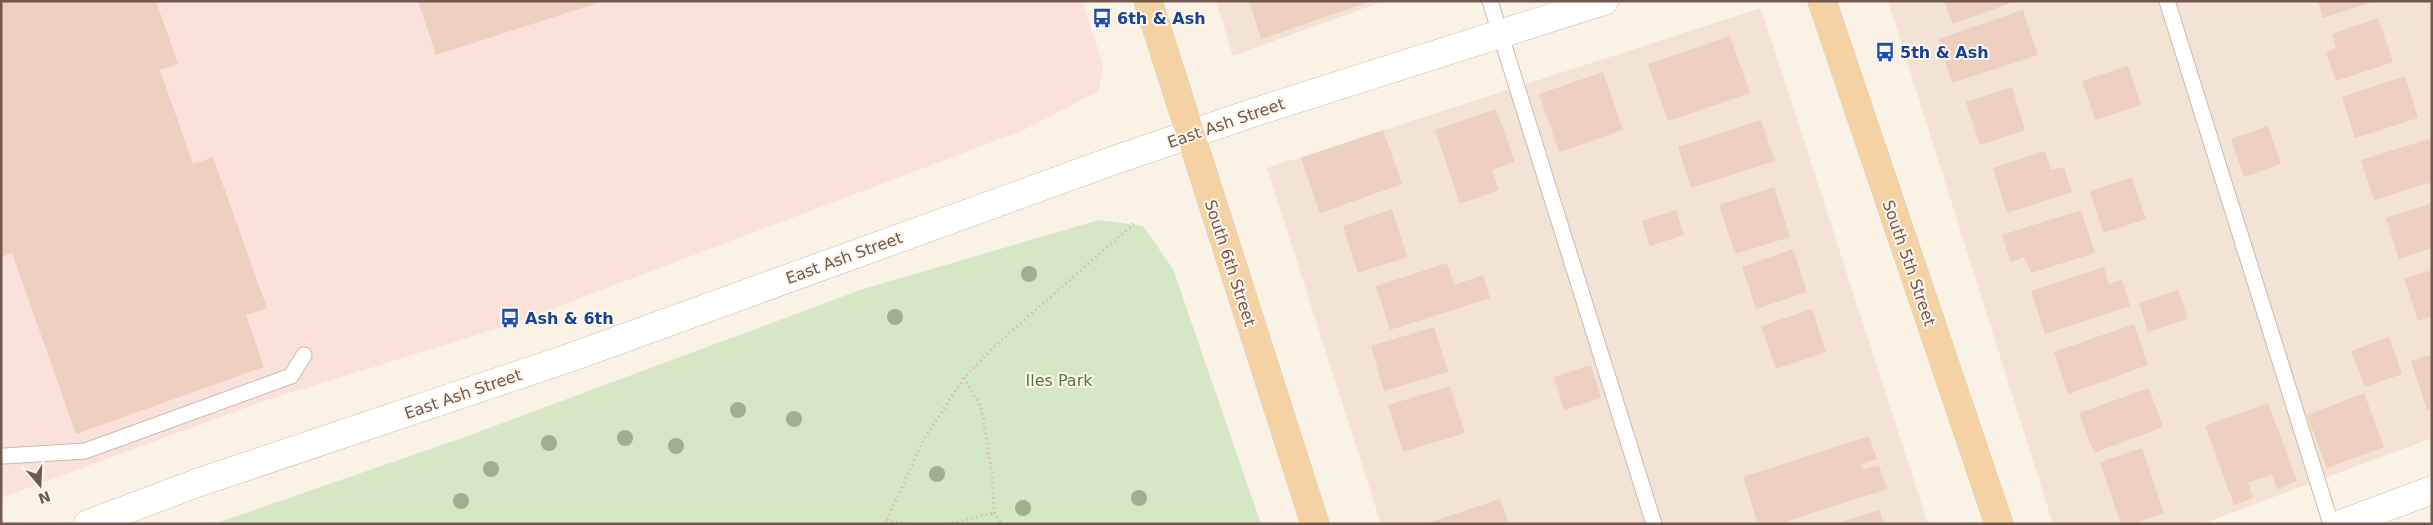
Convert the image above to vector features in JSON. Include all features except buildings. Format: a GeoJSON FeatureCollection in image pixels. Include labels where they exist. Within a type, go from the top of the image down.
{"type":"FeatureCollection","features":[{"type":"Feature","properties":{"kind":"main road","name":"South 6th Street"},"geometry":{"type":"LineString","coordinates":[[1148,1],[1315,524]]}},
{"type":"Feature","properties":{"kind":"main road","name":"South 5th Street"},"geometry":{"type":"LineString","coordinates":[[1822,1],[1998,524]]}},
{"type":"Feature","properties":{"kind":"street","name":"East Ash Street"},"geometry":{"type":"LineString","coordinates":[[88,524],[197,483],[569,358],[865,250],[1190,135],[1604,1]]}},
{"type":"Feature","properties":{"kind":"street"},"geometry":{"type":"LineString","coordinates":[[2341,524],[2432,490]]}},
{"type":"Feature","properties":{"kind":"lane"},"geometry":{"type":"LineString","coordinates":[[1490,1],[1654,524]]}},
{"type":"Feature","properties":{"kind":"lane"},"geometry":{"type":"LineString","coordinates":[[2167,1],[2330,524]]}},
{"type":"Feature","properties":{"kind":"lane"},"geometry":{"type":"LineString","coordinates":[[4,456],[85,451],[292,376],[304,355]]}},
{"type":"Feature","properties":{"kind":"path"},"geometry":{"type":"LineString","coordinates":[[908,524],[885,522],[924,439],[964,378],[996,345],[1136,222]]}},
{"type":"Feature","properties":{"kind":"path"},"geometry":{"type":"LineString","coordinates":[[964,378],[981,407],[992,473],[994,513],[1003,524]]}},
{"type":"Feature","properties":{"kind":"path"},"geometry":{"type":"LineString","coordinates":[[947,524],[994,513]]}},
{"type":"Feature","properties":{"kind":"shaded area"},"geometry":{"type":"Polygon","coordinates":[[[1,1],[1082,1],[1103,64],[1099,91],[1024,130],[509,325],[264,401],[1,498],[1,1]]]}},
{"type":"Feature","properties":{"kind":"shaded area"},"geometry":{"type":"Polygon","coordinates":[[[1216,1],[1384,1],[1233,56],[1216,1]]]}},
{"type":"Feature","properties":{"kind":"shaded area"},"geometry":{"type":"Polygon","coordinates":[[[1888,1],[2432,1],[2432,438],[2202,524],[2053,524],[1888,1]]]}},
{"type":"Feature","properties":{"kind":"shaded area"},"geometry":{"type":"Polygon","coordinates":[[[1761,8],[1928,524],[1381,524],[1267,168],[1761,8]]]}},
{"type":"Feature","properties":{"kind":"green space","name":"Iles Park"},"geometry":{"type":"Polygon","coordinates":[[[1099,220],[1143,226],[1173,269],[1261,524],[214,524],[462,438],[860,290],[1099,220]]]}},
{"type":"Feature","properties":{"kind":"place","name":"6th & Ash"},"geometry":{"type":"Point","coordinates":[1102,18]}},
{"type":"Feature","properties":{"kind":"place","name":"5th & Ash"},"geometry":{"type":"Point","coordinates":[1885,52]}},
{"type":"Feature","properties":{"kind":"place","name":"Ash & 6th"},"geometry":{"type":"Point","coordinates":[510,318]}}]}
